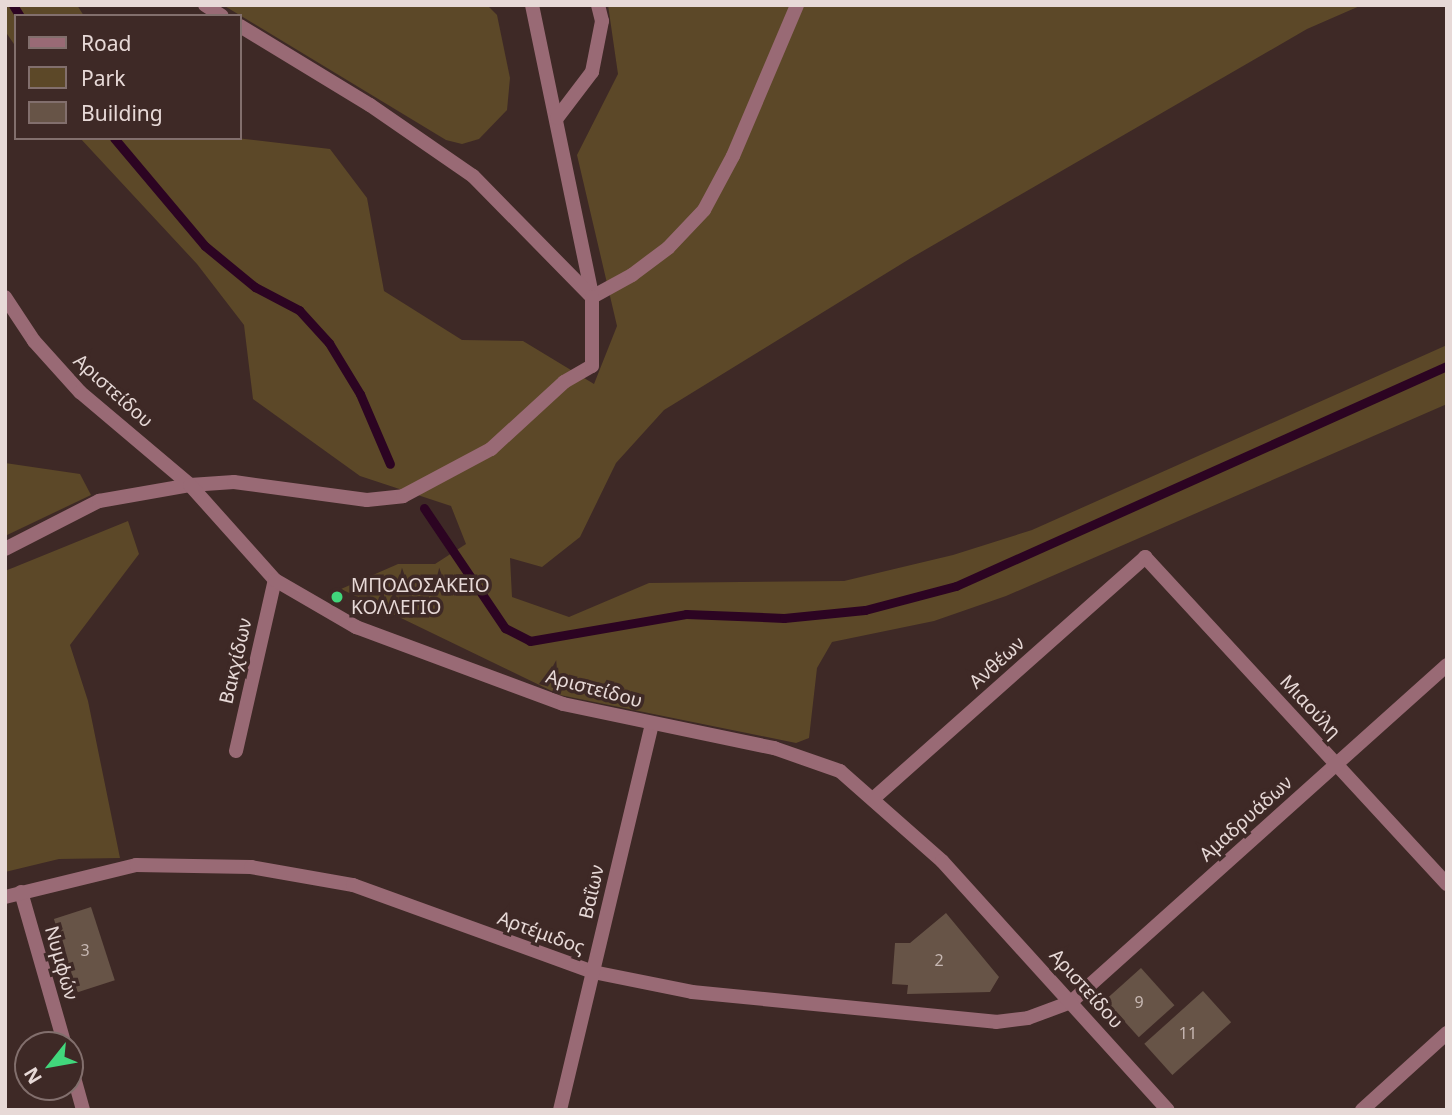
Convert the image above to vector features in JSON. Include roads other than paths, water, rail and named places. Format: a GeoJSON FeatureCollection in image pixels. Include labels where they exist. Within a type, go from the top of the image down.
{"type":"FeatureCollection","features":[{"type":"Feature","properties":{"kind":"street"},"geometry":{"type":"LineString","coordinates":[[5,549],[99,501],[190,485],[234,482],[367,500],[403,496],[446,476],[491,449],[564,382],[592,366],[592,297],[557,118],[531,5]]}},
{"type":"Feature","properties":{"kind":"street"},"geometry":{"type":"LineString","coordinates":[[557,118],[592,72],[602,21],[598,5]]}},
{"type":"Feature","properties":{"kind":"street"},"geometry":{"type":"LineString","coordinates":[[592,297],[632,275],[668,248],[704,210],[733,156],[797,5]]}},
{"type":"Feature","properties":{"kind":"street"},"geometry":{"type":"LineString","coordinates":[[242,27],[370,105],[472,177],[592,297]]}},
{"type":"Feature","properties":{"kind":"street","name":"Αριστείδου"},"geometry":{"type":"LineString","coordinates":[[5,297],[34,341],[80,392],[190,485],[275,580],[356,627],[564,704],[823,762],[874,798],[942,862],[1168,1110]]}},
{"type":"Feature","properties":{"kind":"street","name":"Μιαούλη"},"geometry":{"type":"LineString","coordinates":[[1144,557],[1447,884]]}},
{"type":"Feature","properties":{"kind":"street","name":"Ανθέων"},"geometry":{"type":"LineString","coordinates":[[874,798],[1144,557]]}},
{"type":"Feature","properties":{"kind":"street","name":"Βακχίδων"},"geometry":{"type":"LineString","coordinates":[[236,751],[275,580]]}},
{"type":"Feature","properties":{"kind":"street","name":"Αμαδρυάδων"},"geometry":{"type":"LineString","coordinates":[[1071,1002],[1447,664]]}},
{"type":"Feature","properties":{"kind":"street","name":"Βαΐων"},"geometry":{"type":"LineString","coordinates":[[560,1110],[652,724]]}},
{"type":"Feature","properties":{"kind":"street","name":"Αρτέμιδος"},"geometry":{"type":"LineString","coordinates":[[5,897],[136,865],[173,862],[318,876],[593,972],[732,999],[996,1022],[1028,1018],[1071,1002]]}},
{"type":"Feature","properties":{"kind":"street","name":"Νυμφών"},"geometry":{"type":"LineString","coordinates":[[21,892],[61,1031]]}},
{"type":"Feature","properties":{"kind":"street"},"geometry":{"type":"LineString","coordinates":[[1362,1110],[1447,1033]]}},
{"type":"Feature","properties":{"kind":"waterway"},"geometry":{"type":"LineString","coordinates":[[13,5],[19,14]]}},
{"type":"Feature","properties":{"kind":"waterway"},"geometry":{"type":"LineString","coordinates":[[116,140],[205,246],[255,287],[299,310],[329,343],[360,394],[390,464]]}},
{"type":"Feature","properties":{"kind":"waterway"},"geometry":{"type":"LineString","coordinates":[[424,508],[505,628],[530,641],[686,614],[784,618],[865,610],[956,586],[1447,366]]}},
{"type":"Feature","properties":{"kind":"place","name":"ΜΠΟΔΟΣΑΚΕΙΟ ΚΟΛΛΕΓΙΟ"},"geometry":{"type":"Point","coordinates":[337,597]}}]}
